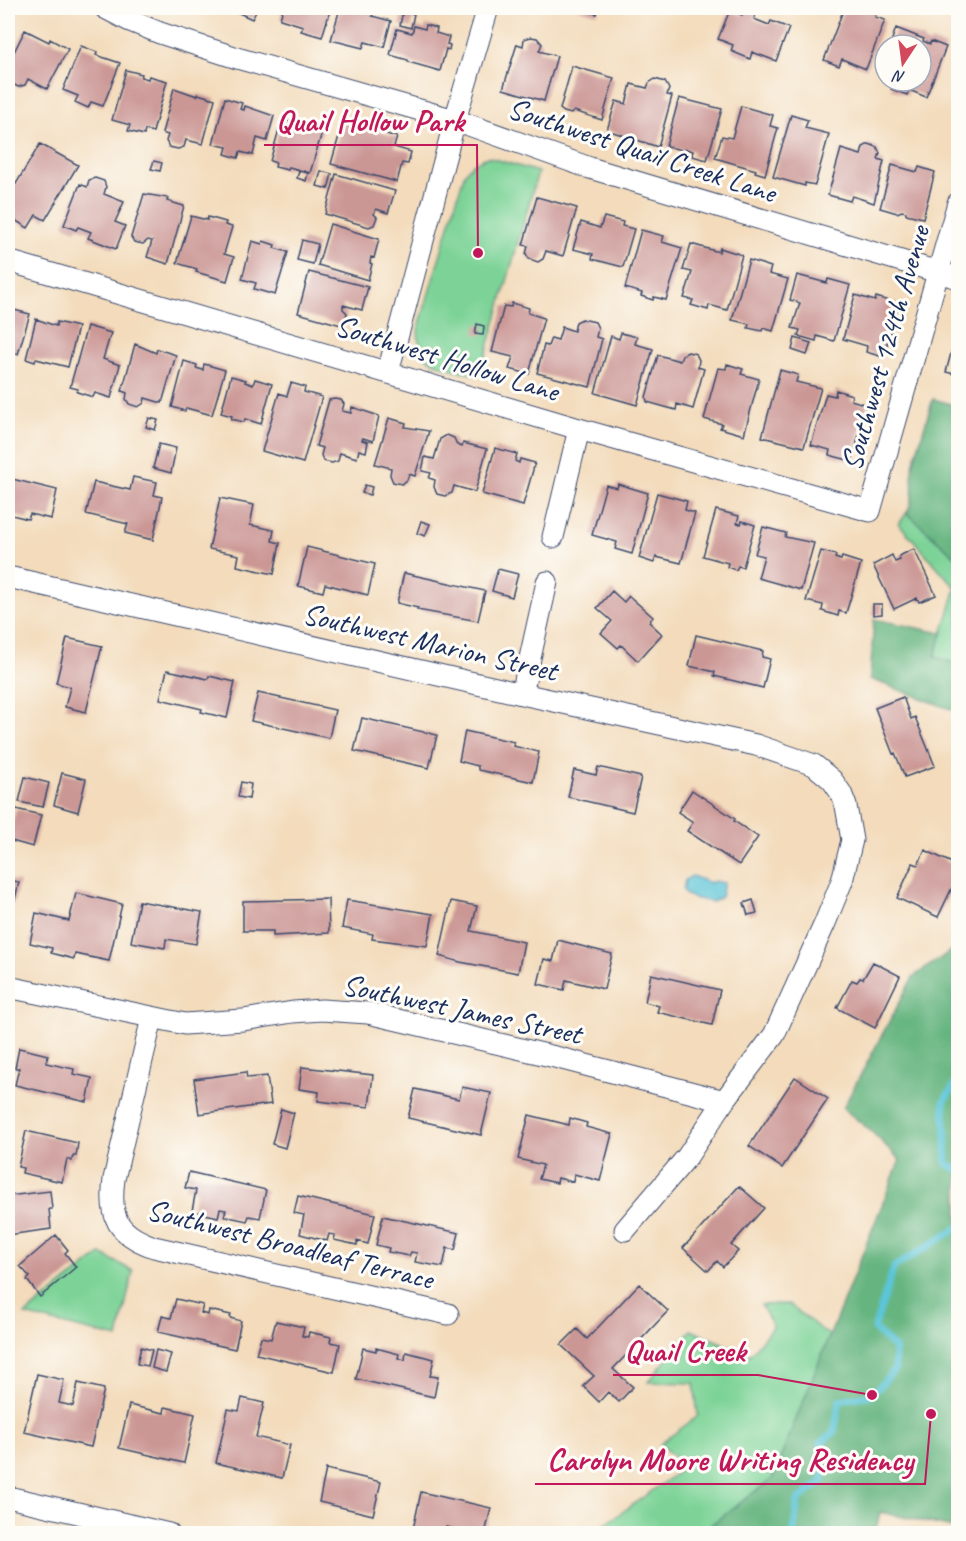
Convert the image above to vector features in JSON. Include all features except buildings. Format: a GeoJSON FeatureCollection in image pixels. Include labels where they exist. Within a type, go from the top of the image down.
{"type":"FeatureCollection","features":[{"type":"Feature","properties":{"kind":"street","name":"Southwest Quail Creek Lane"},"geometry":{"type":"LineString","coordinates":[[105,8],[160,33],[237,58],[455,120],[590,168],[949,275]]}},
{"type":"Feature","properties":{"kind":"street"},"geometry":{"type":"LineString","coordinates":[[388,372],[455,120],[488,8]]}},
{"type":"Feature","properties":{"kind":"street","name":"Southwest 124th Avenue"},"geometry":{"type":"LineString","coordinates":[[870,511],[949,275],[958,203]]}},
{"type":"Feature","properties":{"kind":"street","name":"Southwest Hollow Lane"},"geometry":{"type":"LineString","coordinates":[[8,261],[579,429],[870,511]]}},
{"type":"Feature","properties":{"kind":"street"},"geometry":{"type":"LineString","coordinates":[[553,537],[579,429]]}},
{"type":"Feature","properties":{"kind":"street","name":"Southwest Marion Street"},"geometry":{"type":"LineString","coordinates":[[8,577],[756,745],[814,765],[832,780],[842,793],[846,806],[852,840],[842,881],[825,924],[774,1035],[724,1101]]}},
{"type":"Feature","properties":{"kind":"street"},"geometry":{"type":"LineString","coordinates":[[522,694],[547,582]]}},
{"type":"Feature","properties":{"kind":"street","name":"Southwest James Street"},"geometry":{"type":"LineString","coordinates":[[8,987],[185,1024],[243,1020],[303,1011],[368,1013],[555,1057],[724,1101]]}},
{"type":"Feature","properties":{"kind":"street","name":"Southwest Broadleaf Terrace"},"geometry":{"type":"LineString","coordinates":[[152,1018],[114,1179],[112,1207],[124,1233],[154,1247],[448,1314]]}},
{"type":"Feature","properties":{"kind":"street"},"geometry":{"type":"LineString","coordinates":[[625,1230],[687,1157],[724,1101]]}},
{"type":"Feature","properties":{"kind":"street"},"geometry":{"type":"LineString","coordinates":[[8,1497],[169,1533]]}},
{"type":"Feature","properties":{"kind":"green space"},"geometry":{"type":"Polygon","coordinates":[[[488,157],[538,172],[480,376],[431,361],[422,351],[418,330],[464,175],[474,163],[488,157]]]}},
{"type":"Feature","properties":{"kind":"green space"},"geometry":{"type":"Polygon","coordinates":[[[933,399],[958,406],[958,664],[935,657],[956,588],[899,524],[913,498],[913,465],[933,399]]]}},
{"type":"Feature","properties":{"kind":"green space"},"geometry":{"type":"Polygon","coordinates":[[[933,399],[958,406],[958,559],[907,513],[913,493],[913,465],[933,399]]]}},
{"type":"Feature","properties":{"kind":"green space"},"geometry":{"type":"Polygon","coordinates":[[[874,619],[942,633],[935,657],[958,664],[958,712],[870,679],[874,619]]]}},
{"type":"Feature","properties":{"kind":"green space"},"geometry":{"type":"Polygon","coordinates":[[[958,946],[958,1529],[880,1512],[875,1533],[700,1533],[772,1479],[900,1160],[843,1108],[913,977],[958,946]]]}},
{"type":"Feature","properties":{"kind":"green space"},"geometry":{"type":"Polygon","coordinates":[[[101,1254],[133,1271],[118,1338],[25,1315],[101,1254]]]}},
{"type":"Feature","properties":{"kind":"green space"},"geometry":{"type":"Polygon","coordinates":[[[788,1304],[830,1336],[772,1480],[700,1533],[592,1534],[685,1467],[660,1444],[698,1416],[694,1383],[648,1382],[691,1330],[750,1355],[773,1326],[761,1305],[788,1304]]]}},
{"type":"Feature","properties":{"kind":"water"},"geometry":{"type":"Polygon","coordinates":[[[692,876],[710,883],[715,881],[724,883],[721,897],[712,902],[686,895],[683,890],[685,880],[692,876]]]}},
{"type":"Feature","properties":{"kind":"waterway"},"geometry":{"type":"LineString","coordinates":[[958,1080],[944,1101],[947,1164],[958,1169]]}},
{"type":"Feature","properties":{"kind":"waterway"},"geometry":{"type":"LineString","coordinates":[[793,1534],[798,1500],[823,1481],[821,1443],[834,1432],[840,1400],[872,1395],[895,1369],[895,1349],[874,1329],[894,1267],[958,1228]]}},
{"type":"Feature","properties":{"kind":"place","name":"Quail Hollow Park"},"geometry":{"type":"Point","coordinates":[478,253]}},
{"type":"Feature","properties":{"kind":"place","name":"Quail Creek"},"geometry":{"type":"Point","coordinates":[872,1395]}},
{"type":"Feature","properties":{"kind":"place","name":"Carolyn Moore Writing Residency"},"geometry":{"type":"Point","coordinates":[931,1414]}}]}
